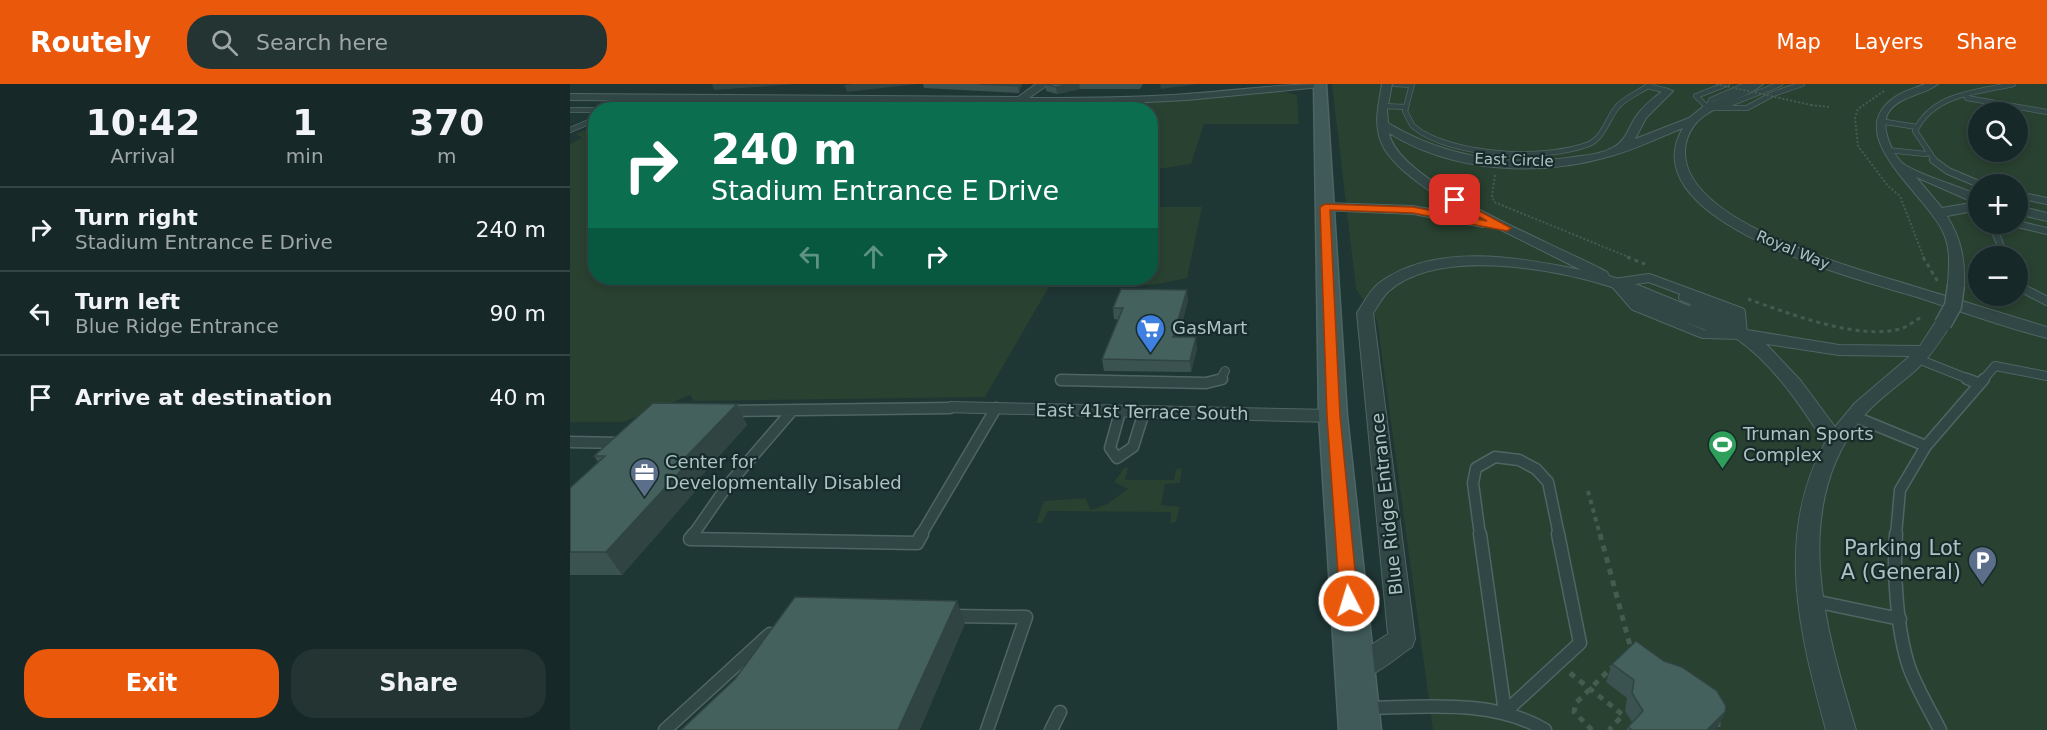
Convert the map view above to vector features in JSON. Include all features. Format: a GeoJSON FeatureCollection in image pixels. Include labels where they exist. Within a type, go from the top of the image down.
{"type":"FeatureCollection","features":[{"type":"Feature","properties":{"kind":"main road"},"geometry":{"type":"LineString","coordinates":[[1320,84],[1334,416],[1357,703]]}},
{"type":"Feature","properties":{"kind":"street"},"geometry":{"type":"LineString","coordinates":[[1020,101],[1033,89],[1044,84]]}},
{"type":"Feature","properties":{"kind":"street"},"geometry":{"type":"LineString","coordinates":[[570,97],[1151,100],[1320,84]]}},
{"type":"Feature","properties":{"kind":"street"},"geometry":{"type":"LineString","coordinates":[[1387,84],[1382,106],[1385,141],[1397,157],[1420,178],[1507,228],[1579,261],[1614,283],[1743,335],[1839,350],[1922,355]]}},
{"type":"Feature","properties":{"kind":"street","name":"Royal Way"},"geometry":{"type":"LineString","coordinates":[[1758,84],[1708,108],[1693,120],[1682,139],[1680,159],[1690,182],[1706,203],[1743,228],[1808,259],[2047,333]]}},
{"type":"Feature","properties":{"kind":"street"},"geometry":{"type":"LineString","coordinates":[[1841,730],[1809,600],[1808,544],[1812,507],[1822,470],[1835,443],[1853,416],[1873,395],[1922,355],[1931,316],[1953,306],[1958,254],[1949,231],[1939,213],[1887,150],[1879,121],[1883,109],[1890,101],[1933,84]]}},
{"type":"Feature","properties":{"kind":"street"},"geometry":{"type":"LineString","coordinates":[[736,99],[756,89]]}},
{"type":"Feature","properties":{"kind":"street"},"geometry":{"type":"LineString","coordinates":[[875,100],[896,89]]}},
{"type":"Feature","properties":{"kind":"street"},"geometry":{"type":"LineString","coordinates":[[1621,149],[1633,137],[1649,106],[1668,91]]}},
{"type":"Feature","properties":{"kind":"street","name":"East Circle"},"geometry":{"type":"LineString","coordinates":[[1383,124],[1404,139],[1433,150],[1458,157],[1497,162],[1569,161],[1621,149],[1693,120]]}},
{"type":"Feature","properties":{"kind":"street"},"geometry":{"type":"LineString","coordinates":[[1898,165],[1968,195]]}},
{"type":"Feature","properties":{"kind":"street"},"geometry":{"type":"LineString","coordinates":[[1325,207],[1413,210],[1507,228]]}},
{"type":"Feature","properties":{"kind":"street"},"geometry":{"type":"LineString","coordinates":[[1939,213],[1968,208]]}},
{"type":"Feature","properties":{"kind":"street"},"geometry":{"type":"LineString","coordinates":[[2028,212],[2047,217]]}},
{"type":"Feature","properties":{"kind":"street","name":"Blue Ridge Entrance"},"geometry":{"type":"LineString","coordinates":[[1357,703],[1402,639],[1365,313],[1370,300],[1399,277],[1431,266],[1457,262],[1479,261],[1534,266],[1614,283]]}},
{"type":"Feature","properties":{"kind":"street"},"geometry":{"type":"LineString","coordinates":[[1743,335],[1792,380],[1835,443]]}},
{"type":"Feature","properties":{"kind":"street","name":"East 41st Terrace South"},"geometry":{"type":"LineString","coordinates":[[950,408],[1334,416]]}},
{"type":"Feature","properties":{"kind":"lane"},"geometry":{"type":"LineString","coordinates":[[1395,84],[1411,84],[1406,107],[1407,118],[1413,126],[1439,140],[1501,153],[1544,152],[1591,143],[1599,136],[1619,105],[1649,85],[1668,91]]}},
{"type":"Feature","properties":{"kind":"lane"},"geometry":{"type":"LineString","coordinates":[[1727,84],[1696,96],[1708,108],[1747,108],[1773,94],[1802,84]]}},
{"type":"Feature","properties":{"kind":"lane"},"geometry":{"type":"LineString","coordinates":[[1708,108],[1704,98],[1738,84]]}},
{"type":"Feature","properties":{"kind":"lane"},"geometry":{"type":"LineString","coordinates":[[1708,108],[1711,100],[1748,84]]}},
{"type":"Feature","properties":{"kind":"lane"},"geometry":{"type":"LineString","coordinates":[[1708,108],[1769,84]]}},
{"type":"Feature","properties":{"kind":"lane"},"geometry":{"type":"LineString","coordinates":[[1708,108],[1731,105],[1780,84]]}},
{"type":"Feature","properties":{"kind":"lane"},"geometry":{"type":"LineString","coordinates":[[1708,108],[1739,106],[1791,84]]}},
{"type":"Feature","properties":{"kind":"lane"},"geometry":{"type":"LineString","coordinates":[[1991,84],[1998,86]]}},
{"type":"Feature","properties":{"kind":"lane"},"geometry":{"type":"LineString","coordinates":[[1968,180],[1949,173],[1926,154],[1915,131],[1923,115],[1942,101],[2013,84]]}},
{"type":"Feature","properties":{"kind":"lane"},"geometry":{"type":"LineString","coordinates":[[1975,94],[2047,110]]}},
{"type":"Feature","properties":{"kind":"lane"},"geometry":{"type":"LineString","coordinates":[[1956,96],[2047,110]]}},
{"type":"Feature","properties":{"kind":"lane"},"geometry":{"type":"LineString","coordinates":[[637,102],[648,98]]}},
{"type":"Feature","properties":{"kind":"lane"},"geometry":{"type":"LineString","coordinates":[[1382,106],[1406,107]]}},
{"type":"Feature","properties":{"kind":"lane"},"geometry":{"type":"LineString","coordinates":[[570,110],[588,110]]}},
{"type":"Feature","properties":{"kind":"lane"},"geometry":{"type":"LineString","coordinates":[[1879,121],[1917,127]]}},
{"type":"Feature","properties":{"kind":"lane"},"geometry":{"type":"LineString","coordinates":[[570,130],[588,122]]}},
{"type":"Feature","properties":{"kind":"lane"},"geometry":{"type":"LineString","coordinates":[[1887,150],[1926,154]]}},
{"type":"Feature","properties":{"kind":"lane"},"geometry":{"type":"LineString","coordinates":[[2028,197],[2047,201]]}},
{"type":"Feature","properties":{"kind":"lane"},"geometry":{"type":"LineString","coordinates":[[2028,227],[2047,231]]}},
{"type":"Feature","properties":{"kind":"lane"},"geometry":{"type":"LineString","coordinates":[[2028,293],[2047,300]]}},
{"type":"Feature","properties":{"kind":"lane"},"geometry":{"type":"LineString","coordinates":[[1922,355],[1980,384]]}},
{"type":"Feature","properties":{"kind":"lane"},"geometry":{"type":"LineString","coordinates":[[1940,730],[1909,667],[1900,619],[1894,562],[1900,490],[1926,446],[1995,366],[2047,376]]}},
{"type":"Feature","properties":{"kind":"lane"},"geometry":{"type":"LineString","coordinates":[[1061,380],[1206,383],[1222,380],[1225,371]]}},
{"type":"Feature","properties":{"kind":"lane"},"geometry":{"type":"LineString","coordinates":[[723,411],[791,412],[950,408]]}},
{"type":"Feature","properties":{"kind":"lane"},"geometry":{"type":"LineString","coordinates":[[791,412],[727,486],[690,539],[917,543],[970,447],[996,408]]}},
{"type":"Feature","properties":{"kind":"lane"},"geometry":{"type":"LineString","coordinates":[[1120,412],[1110,448],[1117,458],[1133,447],[1144,412]]}},
{"type":"Feature","properties":{"kind":"lane"},"geometry":{"type":"LineString","coordinates":[[1853,416],[1926,446]]}},
{"type":"Feature","properties":{"kind":"lane"},"geometry":{"type":"LineString","coordinates":[[570,441],[626,440],[607,458]]}},
{"type":"Feature","properties":{"kind":"lane"},"geometry":{"type":"LineString","coordinates":[[1495,457],[1517,459],[1535,466],[1548,482],[1580,643],[1505,712],[1473,483],[1476,468],[1495,457]]}},
{"type":"Feature","properties":{"kind":"lane"},"geometry":{"type":"LineString","coordinates":[[1809,600],[1900,619]]}},
{"type":"Feature","properties":{"kind":"lane"},"geometry":{"type":"LineString","coordinates":[[944,615],[1026,617],[987,730]]}},
{"type":"Feature","properties":{"kind":"lane"},"geometry":{"type":"LineString","coordinates":[[665,730],[776,628]]}},
{"type":"Feature","properties":{"kind":"lane"},"geometry":{"type":"LineString","coordinates":[[1357,703],[1505,712],[1545,730]]}},
{"type":"Feature","properties":{"kind":"lane"},"geometry":{"type":"LineString","coordinates":[[1051,730],[1060,712]]}},
{"type":"Feature","properties":{"kind":"path"},"geometry":{"type":"LineString","coordinates":[[1716,84],[1829,107]]}},
{"type":"Feature","properties":{"kind":"path"},"geometry":{"type":"LineString","coordinates":[[1497,162],[1492,196],[1494,202],[1653,267]]}},
{"type":"Feature","properties":{"kind":"path"},"geometry":{"type":"LineString","coordinates":[[1936,290],[1938,282]]}},
{"type":"Feature","properties":{"kind":"path"},"geometry":{"type":"LineString","coordinates":[[1739,295],[1813,320],[1845,326],[1900,329],[1931,316]]}},
{"type":"Feature","properties":{"kind":"path"},"geometry":{"type":"LineString","coordinates":[[1588,490],[1634,658]]}},
{"type":"Feature","properties":{"kind":"path"},"geometry":{"type":"LineString","coordinates":[[1592,730],[1574,712],[1576,703],[1620,659]]}},
{"type":"Feature","properties":{"kind":"path"},"geometry":{"type":"LineString","coordinates":[[1557,663],[1623,715],[1609,730]]}},
{"type":"Feature","properties":{"kind":"path"},"geometry":{"type":"LineString","coordinates":[[1715,715],[1718,730]]}},
{"type":"Feature","properties":{"kind":"green space","name":"Truman Sports Complex"},"geometry":{"type":"Polygon","coordinates":[[[1332,84],[2047,84],[2047,730],[1433,730],[1377,320],[1356,289],[1332,84]]]}},
{"type":"Feature","properties":{"kind":"green space"},"geometry":{"type":"Polygon","coordinates":[[[1280,91],[1297,95],[1299,124],[1204,124],[1191,164],[1158,169],[1158,102],[1146,102],[1280,91]]]}},
{"type":"Feature","properties":{"kind":"green space"},"geometry":{"type":"Polygon","coordinates":[[[588,129],[588,285],[1050,285],[985,397],[694,401],[690,395],[624,422],[570,422],[570,144],[582,138],[576,134],[588,129]]]}},
{"type":"Feature","properties":{"kind":"green space"},"geometry":{"type":"Polygon","coordinates":[[[1158,207],[1202,207],[1187,278],[1158,284],[1158,207]]]}},
{"type":"Feature","properties":{"kind":"green space"},"geometry":{"type":"Polygon","coordinates":[[[1125,467],[1128,468],[1125,480],[1174,480],[1176,469],[1182,468],[1180,483],[1165,484],[1161,505],[1180,507],[1176,522],[1170,523],[1171,512],[1048,511],[1042,523],[1036,523],[1044,501],[1085,498],[1091,510],[1107,504],[1128,489],[1114,482],[1125,467]]]}},
{"type":"Feature","properties":{"kind":"building"},"geometry":{"type":"Polygon","coordinates":[[[979,84],[1019,84],[1018,86],[979,84]]]}},
{"type":"Feature","properties":{"kind":"building"},"geometry":{"type":"Polygon","coordinates":[[[1045,84],[1069,84],[1056,87],[1045,84]]]}},
{"type":"Feature","properties":{"kind":"building"},"geometry":{"type":"Polygon","coordinates":[[[1121,289],[1187,290],[1173,337],[1196,337],[1190,361],[1102,359],[1123,308],[1113,308],[1121,289]]]}},
{"type":"Feature","properties":{"kind":"building"},"geometry":{"type":"Polygon","coordinates":[[[653,403],[737,404],[678,465],[686,465],[606,552],[570,552],[570,488],[605,456],[594,456],[653,403]]]}},
{"type":"Feature","properties":{"kind":"building"},"geometry":{"type":"Polygon","coordinates":[[[795,597],[957,601],[898,730],[681,730],[735,679],[795,597]]]}},
{"type":"Feature","properties":{"kind":"building"},"geometry":{"type":"Polygon","coordinates":[[[1636,641],[1664,661],[1682,667],[1717,691],[1726,706],[1725,712],[1707,730],[1632,730],[1628,727],[1643,711],[1632,693],[1634,680],[1612,664],[1636,641]]]}},
{"type":"Feature","properties":{"kind":"place","name":"GasMart"},"geometry":{"type":"Point","coordinates":[1151,354]}},
{"type":"Feature","properties":{"kind":"place","name":"Truman Sports Complex"},"geometry":{"type":"Point","coordinates":[1722,470]}},
{"type":"Feature","properties":{"kind":"place","name":"Center for Developmentally Disabled"},"geometry":{"type":"Point","coordinates":[644,498]}},
{"type":"Feature","properties":{"kind":"place","name":"Parking Lot A (General)"},"geometry":{"type":"Point","coordinates":[1982,586]}},
{"type":"Feature","properties":{"kind":"route"},"geometry":{"type":"LineString","coordinates":[[1349,601],[1334,416],[1325,207],[1413,210],[1507,228],[1455,200]]}}]}
